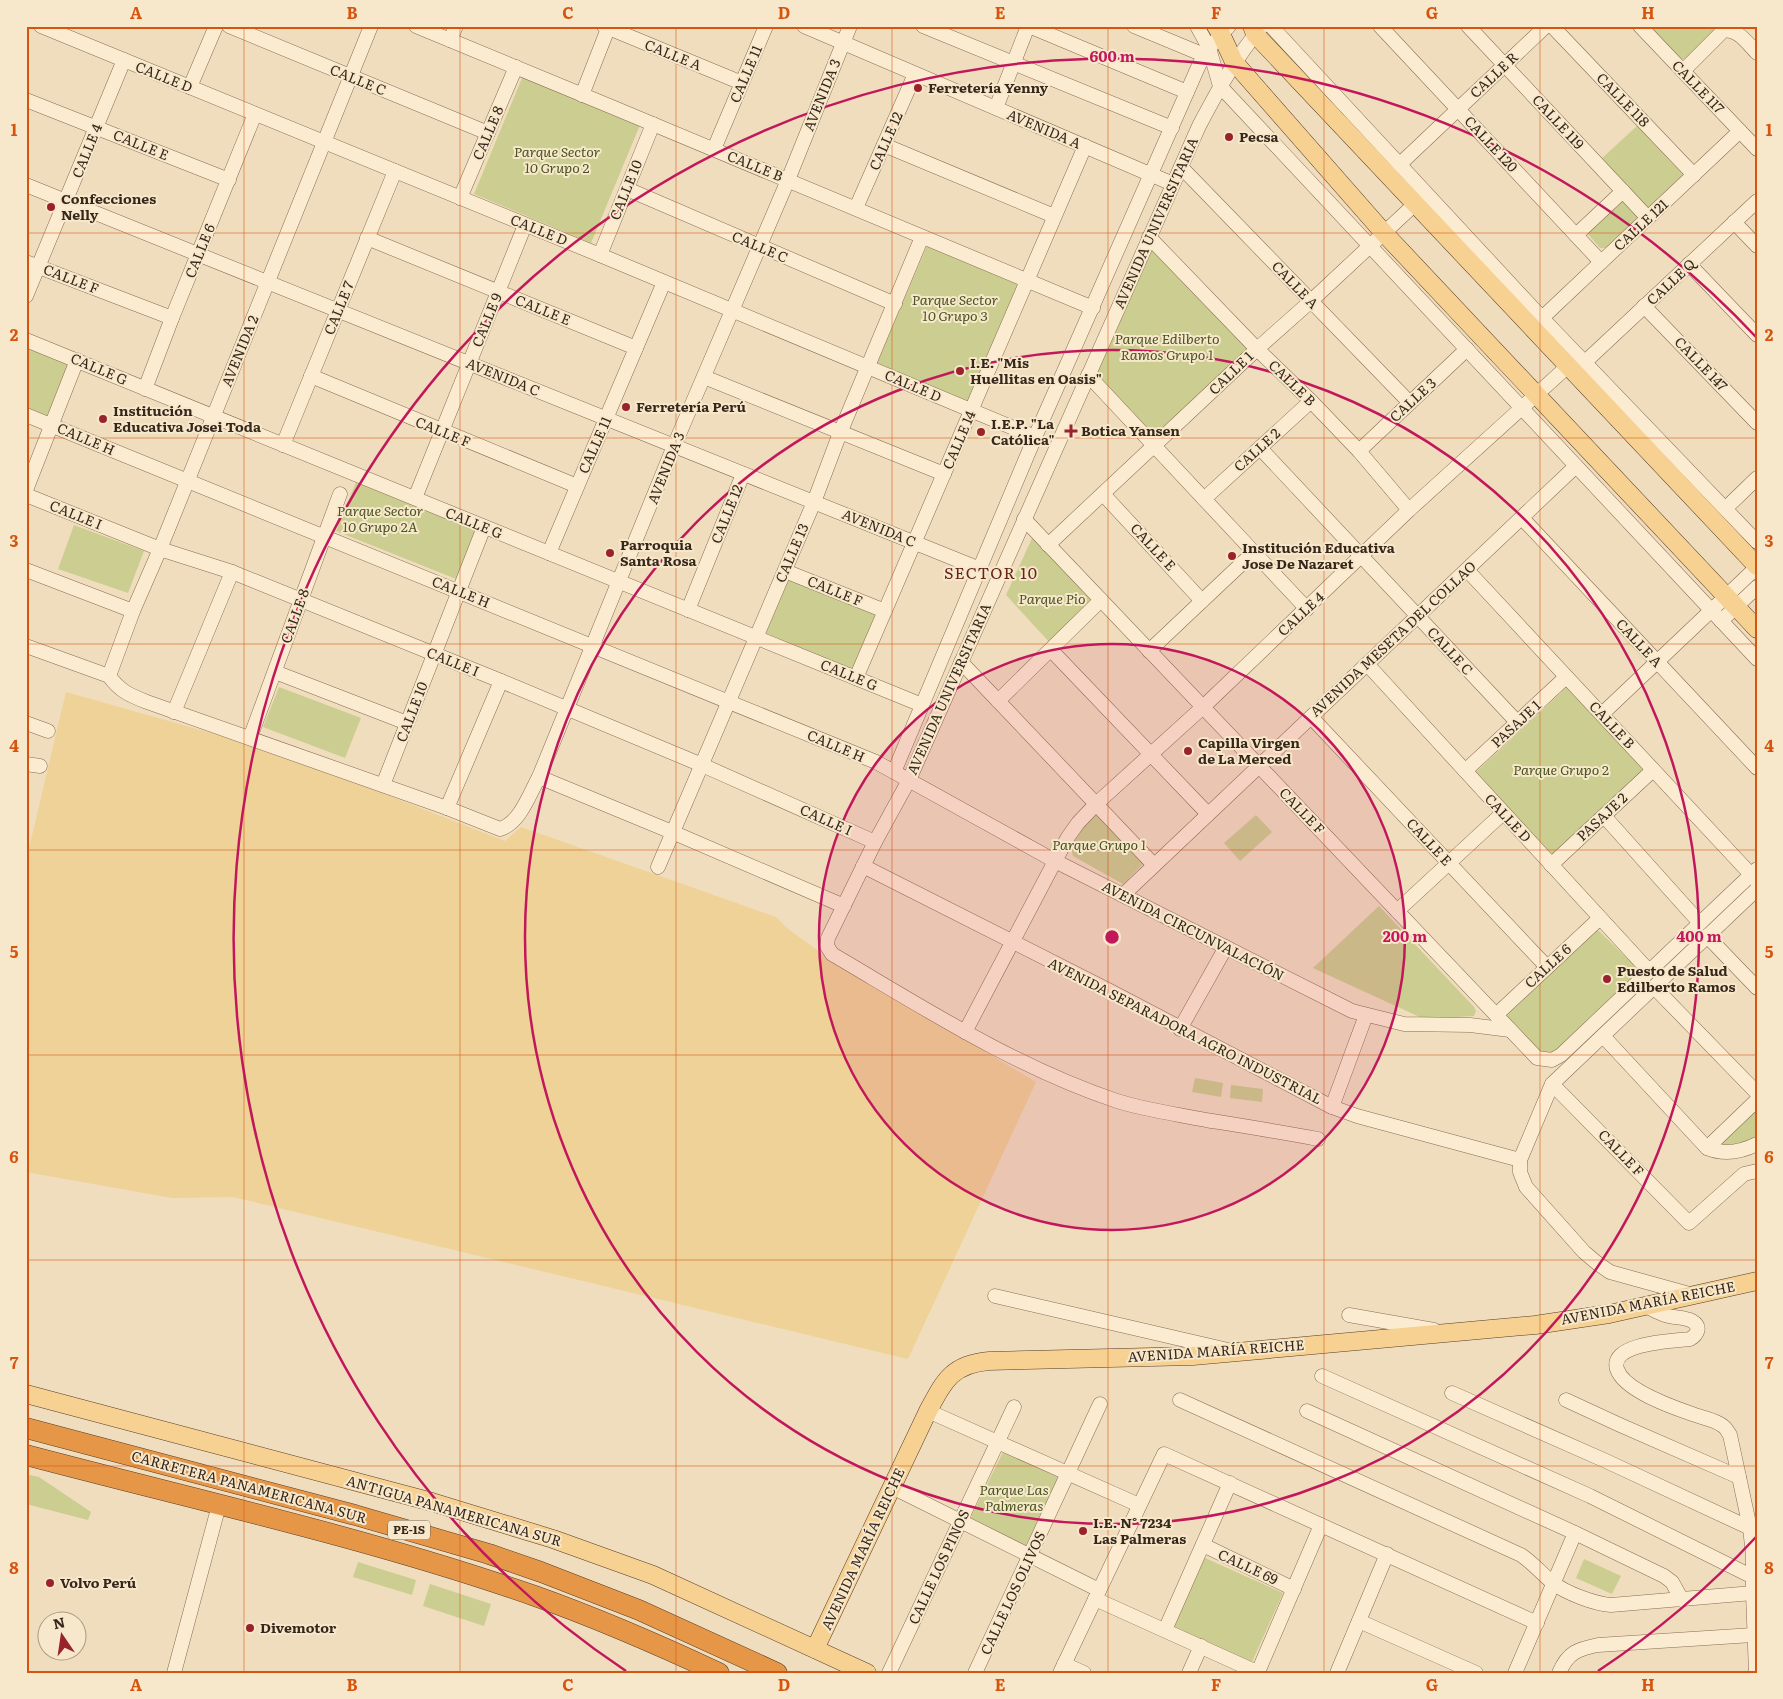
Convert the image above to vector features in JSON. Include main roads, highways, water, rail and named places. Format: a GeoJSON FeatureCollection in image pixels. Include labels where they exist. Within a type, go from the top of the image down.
{"type":"FeatureCollection","features":[{"type":"Feature","properties":{"kind":"highway","name":"CARRETERA PANAMERICANA SUR"},"geometry":{"type":"LineString","coordinates":[[26,1428],[355,1515],[489,1554],[640,1610],[777,1673]]}},
{"type":"Feature","properties":{"kind":"highway","name":"CARRETERA PANAMERICANA SUR"},"geometry":{"type":"LineString","coordinates":[[26,1455],[412,1557],[526,1593],[630,1634],[719,1673]]}},
{"type":"Feature","properties":{"kind":"main road"},"geometry":{"type":"LineString","coordinates":[[1222,29],[1234,62],[1384,233],[1757,629]]}},
{"type":"Feature","properties":{"kind":"main road"},"geometry":{"type":"LineString","coordinates":[[1257,29],[1415,204],[1576,364],[1757,567]]}},
{"type":"Feature","properties":{"kind":"main road","name":"AVENIDA MARÍA REICHE"},"geometry":{"type":"LineString","coordinates":[[815,1649],[928,1411],[948,1377],[966,1365],[977,1362],[1183,1356],[1574,1320],[1757,1281]]}},
{"type":"Feature","properties":{"kind":"main road","name":"ANTIGUA PANAMERICANA SUR"},"geometry":{"type":"LineString","coordinates":[[26,1394],[432,1502],[544,1536],[653,1575],[867,1673]]}},
{"type":"Feature","properties":{"kind":"place","name":"Ferretería Yenny"},"geometry":{"type":"Point","coordinates":[918,88]}},
{"type":"Feature","properties":{"kind":"place","name":"Pecsa"},"geometry":{"type":"Point","coordinates":[1229,137]}},
{"type":"Feature","properties":{"kind":"place","name":"Confecciones Nelly"},"geometry":{"type":"Point","coordinates":[51,207]}},
{"type":"Feature","properties":{"kind":"place","name":"I.E. \"Mis Huellitas en Oasis\""},"geometry":{"type":"Point","coordinates":[960,371]}},
{"type":"Feature","properties":{"kind":"place","name":"Ferretería Perú"},"geometry":{"type":"Point","coordinates":[626,407]}},
{"type":"Feature","properties":{"kind":"place","name":"Institución Educativa Josei Toda"},"geometry":{"type":"Point","coordinates":[103,419]}},
{"type":"Feature","properties":{"kind":"place","name":"Botica Yansen"},"geometry":{"type":"Point","coordinates":[1071,431]}},
{"type":"Feature","properties":{"kind":"place","name":"I.E.P. \"La Católica\""},"geometry":{"type":"Point","coordinates":[981,432]}},
{"type":"Feature","properties":{"kind":"place","name":"Parroquia Santa Rosa"},"geometry":{"type":"Point","coordinates":[610,553]}},
{"type":"Feature","properties":{"kind":"place","name":"Institución Educativa Jose De Nazaret"},"geometry":{"type":"Point","coordinates":[1232,556]}},
{"type":"Feature","properties":{"kind":"place","name":"Capilla Virgen de La Merced"},"geometry":{"type":"Point","coordinates":[1188,751]}},
{"type":"Feature","properties":{"kind":"place","name":"Puesto de Salud Edilberto Ramos"},"geometry":{"type":"Point","coordinates":[1607,979]}},
{"type":"Feature","properties":{"kind":"place","name":"I.E. N° 7234 Las Palmeras"},"geometry":{"type":"Point","coordinates":[1083,1531]}},
{"type":"Feature","properties":{"kind":"place","name":"Volvo Perú"},"geometry":{"type":"Point","coordinates":[50,1583]}},
{"type":"Feature","properties":{"kind":"place","name":"Divemotor"},"geometry":{"type":"Point","coordinates":[250,1628]}},
{"type":"Feature","properties":{"kind":"district","name":"SECTOR 10"},"geometry":{"type":"Point","coordinates":[991,573]}},
{"type":"Feature","properties":{"kind":"park label","name":"Parque Sector 10 Grupo 2"},"geometry":{"type":"Point","coordinates":[557,160]}},
{"type":"Feature","properties":{"kind":"park label","name":"Parque Sector 10 Grupo 3"},"geometry":{"type":"Point","coordinates":[955,308]}},
{"type":"Feature","properties":{"kind":"park label","name":"Parque Edilberto Ramos Grupo 1"},"geometry":{"type":"Point","coordinates":[1167,348]}},
{"type":"Feature","properties":{"kind":"park label","name":"Parque Sector 10 Grupo 2A"},"geometry":{"type":"Point","coordinates":[380,520]}},
{"type":"Feature","properties":{"kind":"park label","name":"Parque Pio"},"geometry":{"type":"Point","coordinates":[1052,599]}},
{"type":"Feature","properties":{"kind":"park label","name":"Parque Grupo 2"},"geometry":{"type":"Point","coordinates":[1561,770]}},
{"type":"Feature","properties":{"kind":"park label","name":"Parque Grupo 1"},"geometry":{"type":"Point","coordinates":[1099,845]}},
{"type":"Feature","properties":{"kind":"park label","name":"Parque Las Palmeras"},"geometry":{"type":"Point","coordinates":[1014,1498]}}]}
